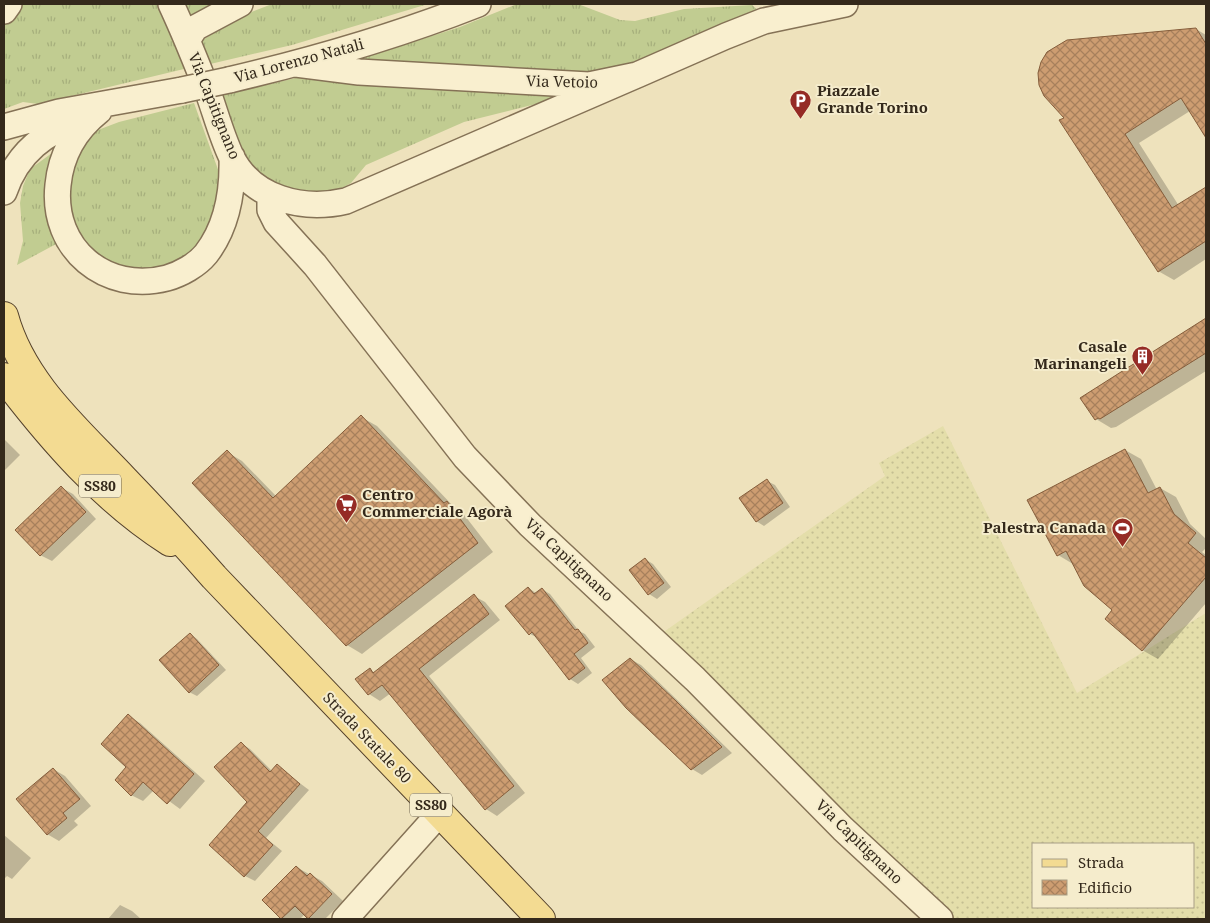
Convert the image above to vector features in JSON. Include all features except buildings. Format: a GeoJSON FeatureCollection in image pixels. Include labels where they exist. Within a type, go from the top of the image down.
{"type":"FeatureCollection","features":[{"type":"Feature","properties":{"kind":"main road","name":"Strada Statale 80"},"geometry":{"type":"LineString","coordinates":[[4,316],[19,355],[39,387],[170,526],[214,577],[541,919]]}},
{"type":"Feature","properties":{"kind":"main road","name":"Strada Statale 80"},"geometry":{"type":"LineString","coordinates":[[4,377],[38,421],[92,478],[138,521],[185,552],[214,577]]}},
{"type":"Feature","properties":{"kind":"street"},"geometry":{"type":"LineString","coordinates":[[4,11],[10,4]]}},
{"type":"Feature","properties":{"kind":"street","name":"Via Capitignano"},"geometry":{"type":"LineString","coordinates":[[171,4],[188,39],[232,157],[246,176],[270,195],[270,210],[276,222],[315,265],[465,457],[530,525],[696,679],[843,829],[940,919]]}},
{"type":"Feature","properties":{"kind":"street"},"geometry":{"type":"LineString","coordinates":[[188,39],[195,28],[240,4]]}},
{"type":"Feature","properties":{"kind":"street","name":"Via Lorenzo Natali"},"geometry":{"type":"LineString","coordinates":[[4,127],[59,112],[107,107],[296,64],[437,20],[478,4]]}},
{"type":"Feature","properties":{"kind":"street","name":"Via Vetoio"},"geometry":{"type":"LineString","coordinates":[[296,64],[359,72],[589,85],[637,75],[745,28],[785,16],[845,4]]}},
{"type":"Feature","properties":{"kind":"street"},"geometry":{"type":"LineString","coordinates":[[270,195],[309,206],[327,206],[346,201],[637,75]]}},
{"type":"Feature","properties":{"kind":"street"},"geometry":{"type":"LineString","coordinates":[[107,107],[83,125],[64,155],[59,172],[58,206],[62,225],[69,241],[81,256],[96,268],[112,277],[133,282],[154,281],[189,268],[205,255],[216,239],[230,197],[232,157]]}},
{"type":"Feature","properties":{"kind":"street","name":"Via Lorenzo Natali"},"geometry":{"type":"LineString","coordinates":[[4,192],[13,169],[27,151],[59,128],[107,107]]}},
{"type":"Feature","properties":{"kind":"street"},"geometry":{"type":"LineString","coordinates":[[345,919],[439,814]]}},
{"type":"Feature","properties":{"kind":"shaded area"},"geometry":{"type":"Polygon","coordinates":[[[943,426],[1077,693],[1206,613],[1206,919],[949,919],[658,636],[885,476],[879,463],[943,426]]]}},
{"type":"Feature","properties":{"kind":"green space"},"geometry":{"type":"Polygon","coordinates":[[[21,4],[157,4],[170,29],[184,69],[38,104],[23,102],[4,109],[4,26],[21,4]]]}},
{"type":"Feature","properties":{"kind":"green space"},"geometry":{"type":"Polygon","coordinates":[[[178,4],[217,4],[188,17],[178,4]]]}},
{"type":"Feature","properties":{"kind":"green space"},"geometry":{"type":"Polygon","coordinates":[[[272,4],[428,4],[292,45],[206,65],[201,41],[241,16],[272,4]]]}},
{"type":"Feature","properties":{"kind":"green space"},"geometry":{"type":"Polygon","coordinates":[[[517,4],[578,4],[620,20],[635,21],[684,9],[752,5],[759,11],[651,61],[596,75],[356,60],[460,27],[517,4]]]}},
{"type":"Feature","properties":{"kind":"green space"},"geometry":{"type":"Polygon","coordinates":[[[304,76],[574,91],[556,99],[464,122],[366,165],[351,183],[337,191],[322,194],[272,186],[241,156],[219,96],[304,76]]]}},
{"type":"Feature","properties":{"kind":"green space"},"geometry":{"type":"Polygon","coordinates":[[[194,103],[220,175],[216,210],[209,228],[200,243],[186,256],[166,267],[137,274],[110,268],[84,247],[70,224],[64,179],[90,133],[119,122],[194,103]]]}},
{"type":"Feature","properties":{"kind":"green space"},"geometry":{"type":"Polygon","coordinates":[[[52,153],[46,176],[45,199],[49,221],[58,243],[17,265],[23,241],[20,203],[23,186],[30,169],[52,153]]]}},
{"type":"Feature","properties":{"kind":"place","name":"Piazzale Grande Torino"},"geometry":{"type":"Point","coordinates":[801,119]}},
{"type":"Feature","properties":{"kind":"place","name":"Casale Marinangeli"},"geometry":{"type":"Point","coordinates":[1143,375]}},
{"type":"Feature","properties":{"kind":"place","name":"Centro Commerciale Agorà"},"geometry":{"type":"Point","coordinates":[346,523]}},
{"type":"Feature","properties":{"kind":"place","name":"Palestra Canada"},"geometry":{"type":"Point","coordinates":[1122,547]}}]}
